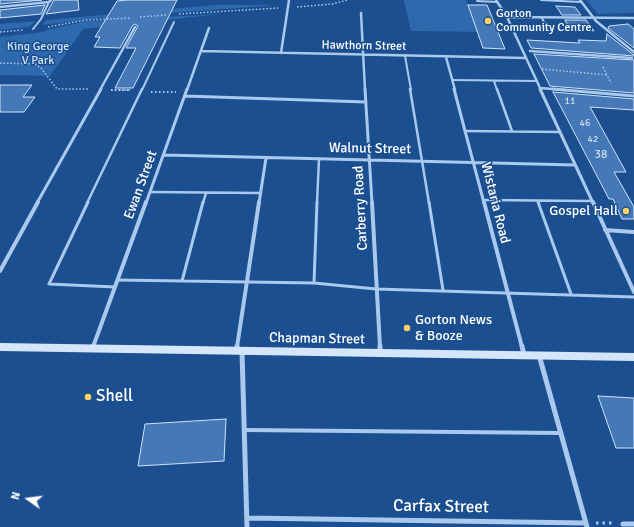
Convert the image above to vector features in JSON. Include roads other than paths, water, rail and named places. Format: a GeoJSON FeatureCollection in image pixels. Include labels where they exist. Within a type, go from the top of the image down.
{"type":"FeatureCollection","features":[{"type":"Feature","properties":{"kind":"street"},"geometry":{"type":"LineString","coordinates":[[0,7],[55,0]]}},
{"type":"Feature","properties":{"kind":"street"},"geometry":{"type":"LineString","coordinates":[[281,53],[289,0]]}},
{"type":"Feature","properties":{"kind":"street"},"geometry":{"type":"LineString","coordinates":[[497,1],[507,17],[634,292]]}},
{"type":"Feature","properties":{"kind":"street"},"geometry":{"type":"LineString","coordinates":[[580,1],[594,18],[634,52]]}},
{"type":"Feature","properties":{"kind":"street","name":"Carberry Road"},"geometry":{"type":"LineString","coordinates":[[361,13],[380,354]]}},
{"type":"Feature","properties":{"kind":"street"},"geometry":{"type":"LineString","coordinates":[[507,17],[634,18]]}},
{"type":"Feature","properties":{"kind":"street"},"geometry":{"type":"LineString","coordinates":[[0,271],[135,27]]}},
{"type":"Feature","properties":{"kind":"street","name":"Ewan Street"},"geometry":{"type":"LineString","coordinates":[[92,349],[164,155],[209,28]]}},
{"type":"Feature","properties":{"kind":"street","name":"Hawthorn Street"},"geometry":{"type":"LineString","coordinates":[[201,51],[526,58]]}},
{"type":"Feature","properties":{"kind":"street"},"geometry":{"type":"LineString","coordinates":[[530,51],[632,58]]}},
{"type":"Feature","properties":{"kind":"street","name":"Wistaria Road"},"geometry":{"type":"LineString","coordinates":[[446,57],[524,355]]}},
{"type":"Feature","properties":{"kind":"street"},"geometry":{"type":"LineString","coordinates":[[540,88],[634,96]]}},
{"type":"Feature","properties":{"kind":"street"},"geometry":{"type":"LineString","coordinates":[[185,96],[366,102]]}},
{"type":"Feature","properties":{"kind":"street","name":"Walnut Street"},"geometry":{"type":"LineString","coordinates":[[164,155],[575,165]]}},
{"type":"Feature","properties":{"kind":"street"},"geometry":{"type":"LineString","coordinates":[[247,527],[245,430],[239,351],[247,282],[266,158]]}},
{"type":"Feature","properties":{"kind":"street"},"geometry":{"type":"LineString","coordinates":[[605,230],[634,232]]}},
{"type":"Feature","properties":{"kind":"street","name":"Chapman Street"},"geometry":{"type":"LineString","coordinates":[[0,347],[634,357]]}},
{"type":"Feature","properties":{"kind":"street"},"geometry":{"type":"LineString","coordinates":[[538,355],[586,525]]}},
{"type":"Feature","properties":{"kind":"street","name":"Carfax Street"},"geometry":{"type":"LineString","coordinates":[[247,518],[586,525]]}},
{"type":"Feature","properties":{"kind":"street"},"geometry":{"type":"LineString","coordinates":[[623,524],[634,524]]}},
{"type":"Feature","properties":{"kind":"lane"},"geometry":{"type":"LineString","coordinates":[[541,0],[580,1]]}},
{"type":"Feature","properties":{"kind":"lane"},"geometry":{"type":"LineString","coordinates":[[32,29],[41,19],[50,1]]}},
{"type":"Feature","properties":{"kind":"lane"},"geometry":{"type":"LineString","coordinates":[[477,1],[497,1]]}},
{"type":"Feature","properties":{"kind":"lane"},"geometry":{"type":"LineString","coordinates":[[542,18],[547,29]]}},
{"type":"Feature","properties":{"kind":"lane"},"geometry":{"type":"LineString","coordinates":[[115,287],[49,284],[174,22]]}},
{"type":"Feature","properties":{"kind":"lane"},"geometry":{"type":"LineString","coordinates":[[405,56],[443,290]]}},
{"type":"Feature","properties":{"kind":"lane"},"geometry":{"type":"LineString","coordinates":[[452,80],[537,81]]}},
{"type":"Feature","properties":{"kind":"lane"},"geometry":{"type":"LineString","coordinates":[[494,80],[512,131]]}},
{"type":"Feature","properties":{"kind":"lane"},"geometry":{"type":"LineString","coordinates":[[465,130],[560,132]]}},
{"type":"Feature","properties":{"kind":"lane"},"geometry":{"type":"LineString","coordinates":[[314,283],[319,159]]}},
{"type":"Feature","properties":{"kind":"lane"},"geometry":{"type":"LineString","coordinates":[[150,192],[261,193]]}},
{"type":"Feature","properties":{"kind":"lane"},"geometry":{"type":"LineString","coordinates":[[182,281],[206,193]]}},
{"type":"Feature","properties":{"kind":"lane"},"geometry":{"type":"LineString","coordinates":[[483,200],[592,201]]}},
{"type":"Feature","properties":{"kind":"lane"},"geometry":{"type":"LineString","coordinates":[[538,201],[571,294]]}},
{"type":"Feature","properties":{"kind":"lane"},"geometry":{"type":"LineString","coordinates":[[118,280],[314,283],[376,289],[634,297]]}},
{"type":"Feature","properties":{"kind":"lane"},"geometry":{"type":"LineString","coordinates":[[245,430],[561,433]]}},
{"type":"Feature","properties":{"kind":"place","name":"Gorton Community Centre"},"geometry":{"type":"Point","coordinates":[488,21]}},
{"type":"Feature","properties":{"kind":"place","name":"Gospel Hall"},"geometry":{"type":"Point","coordinates":[626,211]}},
{"type":"Feature","properties":{"kind":"place","name":"Gorton News & Booze"},"geometry":{"type":"Point","coordinates":[407,328]}},
{"type":"Feature","properties":{"kind":"place","name":"Shell"},"geometry":{"type":"Point","coordinates":[88,397]}},
{"type":"Feature","properties":{"kind":"park label","name":"King George V Park"},"geometry":{"type":"Point","coordinates":[38,54]}}]}
